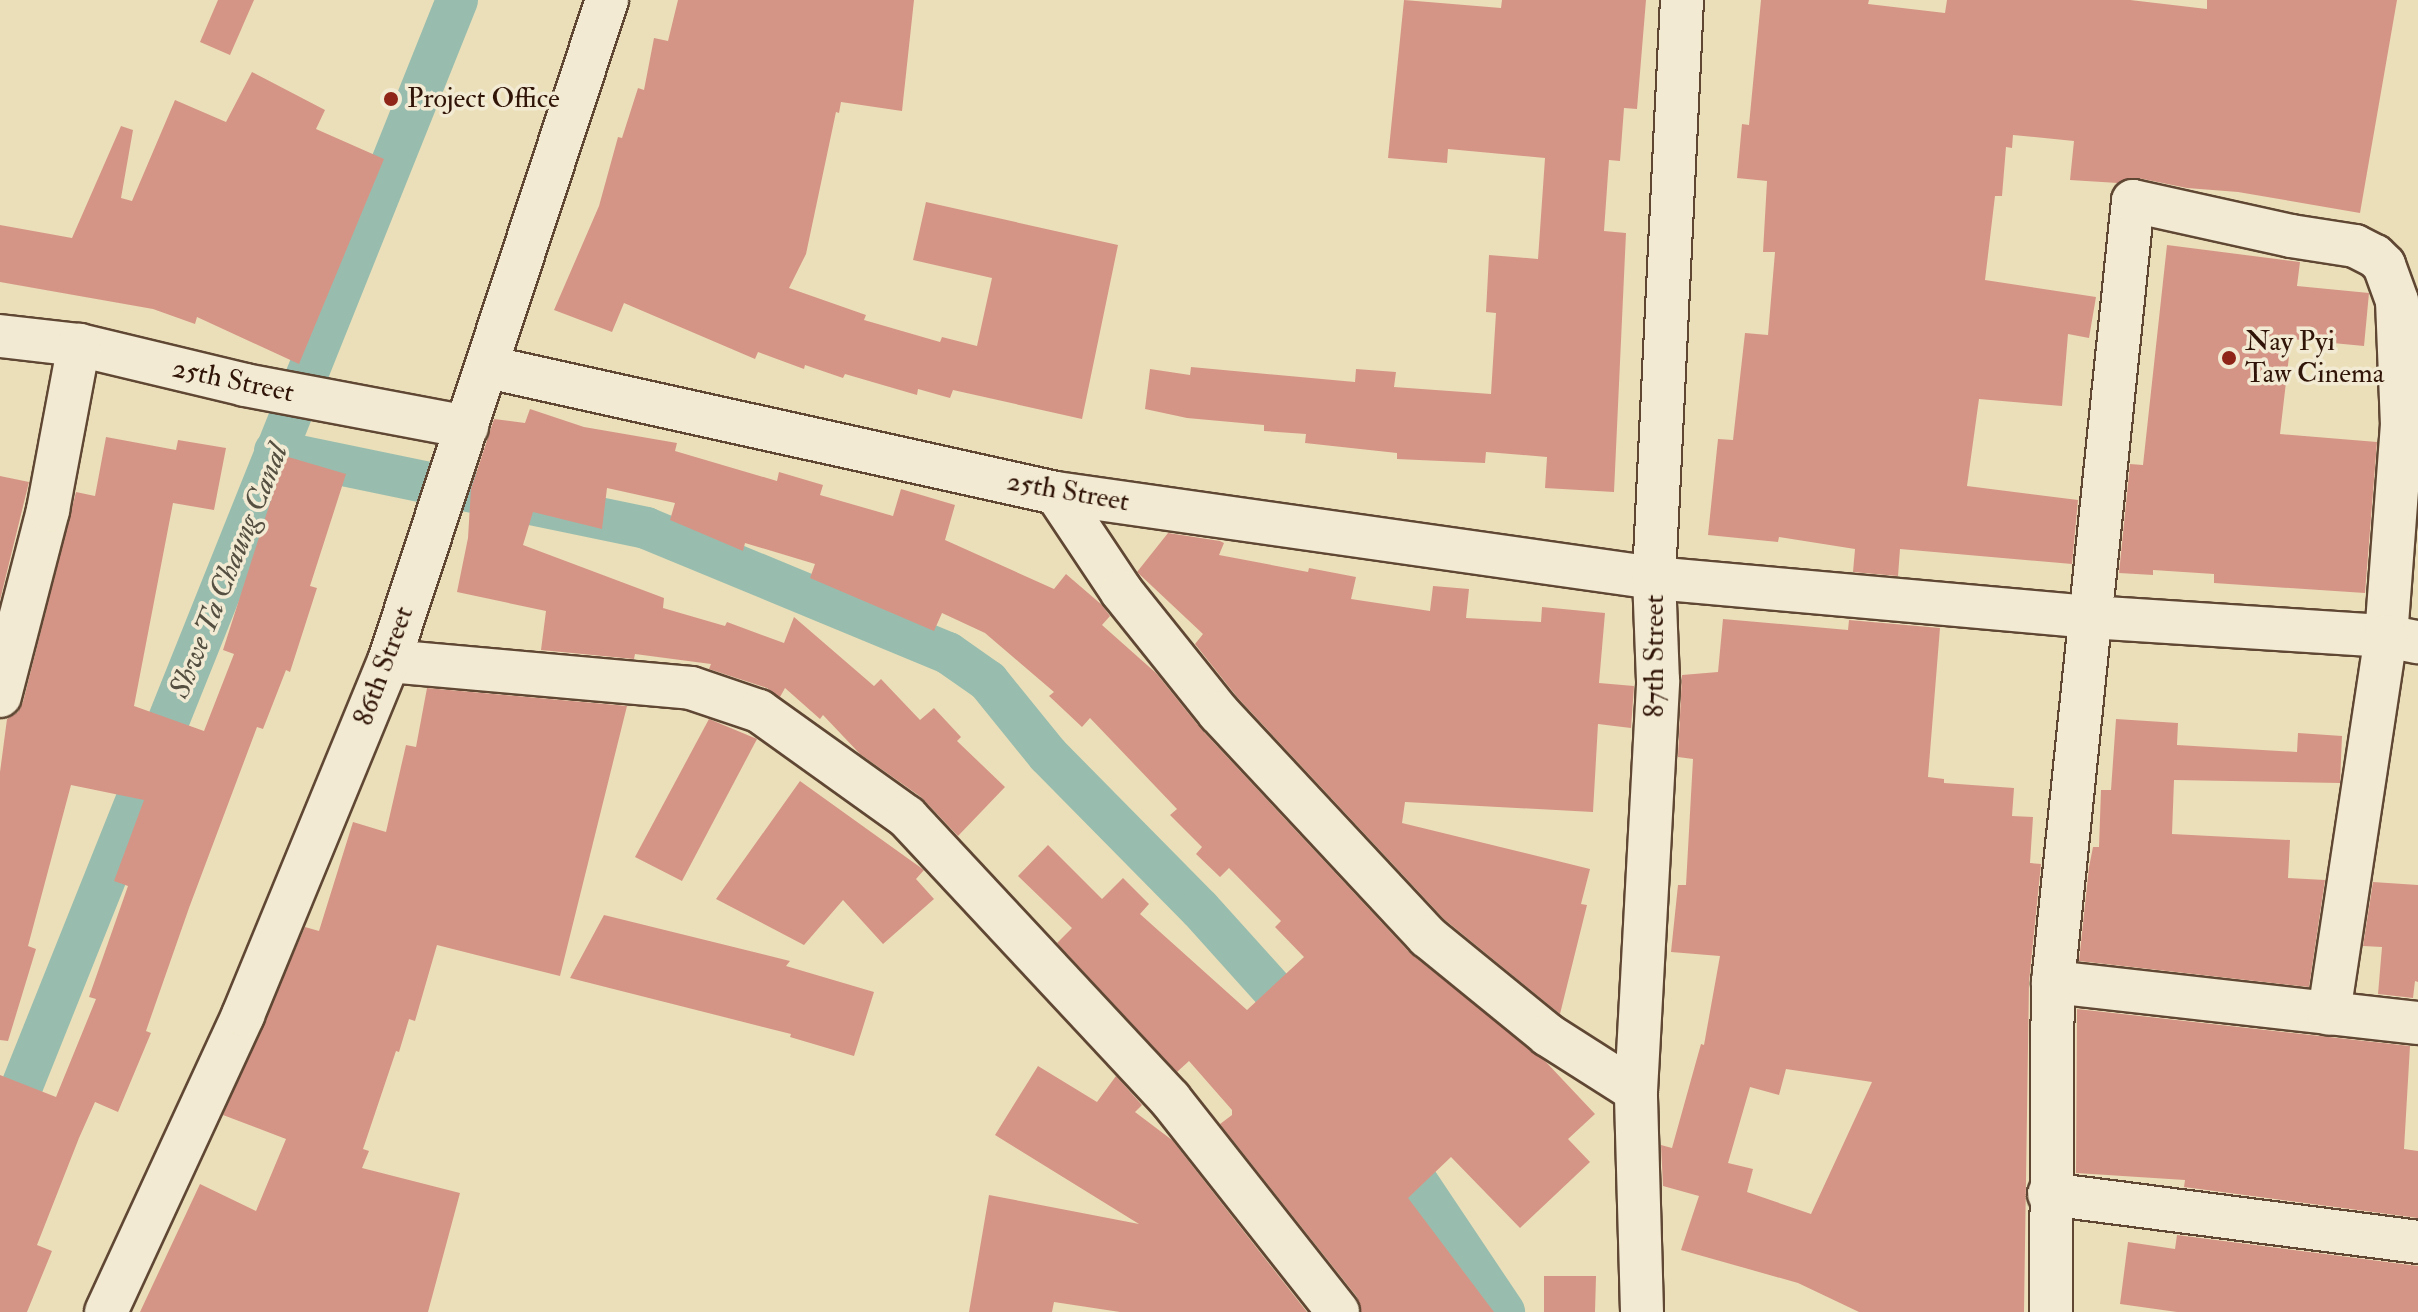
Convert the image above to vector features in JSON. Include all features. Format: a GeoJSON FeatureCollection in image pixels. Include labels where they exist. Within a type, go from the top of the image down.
{"type":"FeatureCollection","features":[{"type":"Feature","properties":{"kind":"street","name":"86th Street"},"geometry":{"type":"LineString","coordinates":[[106,1312],[243,1015],[389,661],[607,0]]}},
{"type":"Feature","properties":{"kind":"street","name":"87th Street"},"geometry":{"type":"LineString","coordinates":[[1649,1309],[1636,1091],[1658,681],[1654,578],[1682,0]]}},
{"type":"Feature","properties":{"kind":"street"},"geometry":{"type":"LineString","coordinates":[[2051,1312],[2049,1194],[2053,982],[2133,201],[2291,236],[2355,246],[2375,256],[2390,276],[2397,301],[2402,424],[2402,639],[2329,1014]]}},
{"type":"Feature","properties":{"kind":"street","name":"25th Street"},"geometry":{"type":"LineString","coordinates":[[0,336],[79,345],[245,385],[357,406],[462,441]]}},
{"type":"Feature","properties":{"kind":"street"},"geometry":{"type":"LineString","coordinates":[[0,696],[48,510],[79,345]]}},
{"type":"Feature","properties":{"kind":"street","name":"25th Street"},"geometry":{"type":"LineString","coordinates":[[488,367],[1056,493],[1654,578],[2090,617],[2402,639]]}},
{"type":"Feature","properties":{"kind":"street"},"geometry":{"type":"LineString","coordinates":[[1056,493],[1122,592],[1219,713],[1428,937],[1548,1035],[1636,1091]]}},
{"type":"Feature","properties":{"kind":"street"},"geometry":{"type":"LineString","coordinates":[[389,661],[691,688],[759,711],[907,817],[1170,1099],[1338,1312]]}},
{"type":"Feature","properties":{"kind":"street"},"geometry":{"type":"LineString","coordinates":[[2053,982],[2418,1023]]}},
{"type":"Feature","properties":{"kind":"street"},"geometry":{"type":"LineString","coordinates":[[2049,1194],[2418,1242]]}},
{"type":"Feature","properties":{"kind":"building"},"geometry":{"type":"Polygon","coordinates":[[[218,0],[254,0],[230,55],[200,42],[218,0]]]}},
{"type":"Feature","properties":{"kind":"building"},"geometry":{"type":"Polygon","coordinates":[[[678,0],[914,0],[902,111],[841,102],[839,113],[836,112],[806,254],[789,288],[866,315],[864,320],[940,342],[942,337],[977,346],[992,278],[913,260],[926,202],[1118,245],[1082,419],[953,390],[950,398],[918,389],[917,395],[845,374],[843,378],[805,365],[804,369],[758,352],[755,359],[624,303],[612,332],[554,310],[599,206],[618,137],[622,138],[638,88],[644,90],[654,38],[668,41],[678,0]]]}},
{"type":"Feature","properties":{"kind":"building"},"geometry":{"type":"Polygon","coordinates":[[[1404,0],[1501,8],[1502,0],[1646,0],[1637,109],[1624,108],[1620,161],[1609,160],[1604,231],[1626,233],[1614,492],[1545,488],[1547,457],[1486,452],[1485,463],[1397,459],[1397,453],[1305,443],[1306,434],[1264,431],[1264,425],[1187,418],[1145,409],[1150,369],[1190,375],[1191,367],[1355,382],[1356,369],[1396,372],[1394,387],[1491,394],[1496,313],[1486,312],[1489,255],[1538,259],[1545,158],[1448,149],[1447,163],[1388,158],[1404,0]]]}},
{"type":"Feature","properties":{"kind":"building"},"geometry":{"type":"Polygon","coordinates":[[[1761,0],[1869,0],[1868,4],[1945,13],[1947,0],[2130,0],[2207,9],[2207,0],[2397,0],[2360,213],[2138,178],[2118,183],[2070,180],[2074,141],[2013,135],[2012,148],[2006,147],[2002,196],[1995,196],[1985,280],[2096,297],[2089,338],[2068,334],[2062,406],[1979,399],[1967,486],[2078,500],[2072,564],[1900,549],[1898,576],[1853,572],[1855,549],[1779,537],[1778,542],[1708,535],[1718,439],[1733,440],[1745,333],[1768,335],[1775,252],[1763,252],[1767,181],[1737,178],[1742,124],[1749,125],[1761,0]]]}},
{"type":"Feature","properties":{"kind":"building"},"geometry":{"type":"Polygon","coordinates":[[[252,72],[325,110],[316,129],[384,159],[299,364],[197,317],[195,324],[153,309],[0,282],[0,225],[72,238],[121,126],[133,130],[121,198],[132,201],[175,100],[226,122],[252,72]]]}},
{"type":"Feature","properties":{"kind":"building"},"geometry":{"type":"Polygon","coordinates":[[[2167,245],[2300,262],[2297,286],[2369,293],[2364,346],[2291,339],[2280,434],[2377,442],[2365,593],[2214,583],[2214,574],[2153,570],[2153,575],[2119,573],[2130,464],[2143,465],[2167,245]]]}},
{"type":"Feature","properties":{"kind":"building"},"geometry":{"type":"Polygon","coordinates":[[[530,409],[584,427],[677,443],[675,451],[777,481],[779,472],[823,485],[820,495],[893,516],[901,489],[955,505],[945,540],[1054,589],[1066,574],[1102,605],[1110,616],[1102,625],[1156,673],[1201,729],[1410,953],[1546,1062],[1595,1114],[1568,1139],[1590,1162],[1520,1228],[1451,1157],[1408,1198],[1494,1312],[1361,1312],[1357,1297],[1220,1124],[1232,1115],[1232,1110],[1189,1061],[1177,1072],[1057,943],[1072,928],[1018,876],[1048,845],[1102,899],[1123,878],[1149,904],[1140,914],[1247,1010],[1304,957],[1275,927],[1281,921],[1229,868],[1220,877],[1196,854],[1202,847],[1170,815],[1177,809],[1090,718],[1082,727],[1049,696],[1054,692],[985,633],[942,613],[934,631],[810,578],[815,564],[745,543],[743,551],[670,520],[675,503],[607,488],[602,529],[533,512],[523,545],[664,598],[663,608],[725,626],[727,622],[784,643],[794,617],[874,686],[881,679],[920,720],[934,708],[961,737],[957,741],[1005,787],[958,836],[921,797],[860,754],[823,715],[820,719],[785,688],[780,697],[767,688],[709,669],[711,664],[635,654],[634,659],[541,650],[546,611],[457,592],[468,538],[471,489],[494,419],[525,423],[530,409]]]}},
{"type":"Feature","properties":{"kind":"building"},"geometry":{"type":"Polygon","coordinates":[[[106,437],[176,450],[178,440],[226,448],[214,510],[173,503],[134,706],[204,731],[234,654],[223,650],[285,456],[346,474],[310,586],[317,588],[290,672],[286,670],[263,729],[257,727],[146,1031],[151,1033],[118,1112],[95,1102],[79,1138],[37,1245],[52,1251],[27,1312],[0,1312],[0,1075],[56,1097],[96,999],[89,997],[128,886],[114,881],[144,800],[71,785],[28,946],[36,949],[8,1041],[0,1040],[0,772],[7,719],[18,712],[23,702],[76,492],[95,496],[106,437]]]}},
{"type":"Feature","properties":{"kind":"building"},"geometry":{"type":"Polygon","coordinates":[[[0,476],[29,482],[0,600],[0,476]]]}},
{"type":"Feature","properties":{"kind":"building"},"geometry":{"type":"Polygon","coordinates":[[[1168,533],[1220,541],[1224,543],[1219,555],[1308,572],[1309,568],[1356,577],[1351,599],[1430,611],[1433,586],[1469,589],[1466,618],[1541,622],[1542,607],[1605,613],[1599,683],[1634,686],[1631,728],[1598,724],[1593,812],[1405,802],[1402,823],[1590,869],[1581,904],[1587,905],[1560,1014],[1444,919],[1237,697],[1195,644],[1203,634],[1137,572],[1168,533]]]}},
{"type":"Feature","properties":{"kind":"building"},"geometry":{"type":"Polygon","coordinates":[[[1723,619],[1848,630],[1849,620],[1940,628],[1928,777],[1944,779],[1944,783],[2014,788],[2012,816],[2033,817],[2030,863],[2041,864],[2029,982],[2024,1312],[1859,1312],[1798,1283],[1681,1250],[1699,1196],[1663,1186],[1661,1145],[1672,1148],[1701,1044],[1704,1045],[1720,956],[1671,952],[1678,885],[1686,885],[1693,759],[1678,757],[1682,675],[1718,672],[1723,619]],[[1786,1069],[1779,1095],[1750,1087],[1728,1163],[1753,1169],[1747,1192],[1811,1214],[1872,1082],[1786,1069]]]}},
{"type":"Feature","properties":{"kind":"building"},"geometry":{"type":"Polygon","coordinates":[[[427,688],[627,706],[560,976],[437,945],[415,1021],[409,1019],[399,1052],[396,1051],[363,1149],[369,1151],[362,1168],[460,1193],[428,1312],[140,1312],[200,1184],[256,1211],[286,1139],[223,1115],[305,927],[319,931],[353,822],[386,832],[406,745],[416,747],[427,688]]]}},
{"type":"Feature","properties":{"kind":"building"},"geometry":{"type":"Polygon","coordinates":[[[709,719],[757,739],[682,881],[635,857],[709,719]]]}},
{"type":"Feature","properties":{"kind":"building"},"geometry":{"type":"Polygon","coordinates":[[[2116,719],[2178,723],[2177,745],[2297,752],[2298,733],[2342,736],[2340,783],[2174,780],[2172,834],[2290,840],[2288,878],[2325,880],[2309,987],[2079,961],[2089,867],[2093,847],[2099,847],[2101,790],[2111,790],[2116,719]]]}},
{"type":"Feature","properties":{"kind":"building"},"geometry":{"type":"Polygon","coordinates":[[[800,781],[924,870],[916,879],[934,899],[883,944],[843,900],[804,945],[716,899],[800,781]]]}},
{"type":"Feature","properties":{"kind":"building"},"geometry":{"type":"Polygon","coordinates":[[[2373,882],[2418,885],[2418,982],[2415,981],[2413,998],[2378,994],[2382,947],[2363,946],[2373,882]]]}},
{"type":"Feature","properties":{"kind":"building"},"geometry":{"type":"Polygon","coordinates":[[[604,915],[790,961],[786,966],[874,992],[854,1056],[790,1037],[791,1034],[570,978],[604,915]]]}},
{"type":"Feature","properties":{"kind":"building"},"geometry":{"type":"Polygon","coordinates":[[[2077,1009],[2410,1046],[2404,1149],[2418,1151],[2418,1218],[2184,1187],[2185,1180],[2076,1173],[2077,1009]]]}},
{"type":"Feature","properties":{"kind":"building"},"geometry":{"type":"Polygon","coordinates":[[[1038,1066],[1097,1102],[1116,1076],[1142,1105],[1135,1112],[1172,1140],[1307,1312],[1120,1312],[1054,1302],[1052,1312],[969,1312],[989,1195],[1139,1224],[995,1135],[1038,1066]]]}},
{"type":"Feature","properties":{"kind":"building"},"geometry":{"type":"Polygon","coordinates":[[[2177,1235],[2418,1266],[2418,1312],[2177,1312],[2120,1304],[2128,1242],[2175,1249],[2177,1235]]]}},
{"type":"Feature","properties":{"kind":"building"},"geometry":{"type":"Polygon","coordinates":[[[1544,1276],[1596,1276],[1595,1312],[1544,1312],[1544,1276]]]}},
{"type":"Feature","properties":{"kind":"waterway","name":"Shwe Ta Chaung Canal"},"geometry":{"type":"LineString","coordinates":[[0,1141],[457,0]]}},
{"type":"Feature","properties":{"kind":"waterway"},"geometry":{"type":"LineString","coordinates":[[275,451],[646,528],[948,653],[988,681],[1048,755],[1200,909],[1308,1029]]}},
{"type":"Feature","properties":{"kind":"waterway"},"geometry":{"type":"LineString","coordinates":[[1389,1140],[1504,1312]]}},
{"type":"Feature","properties":{"kind":"place","name":"Project Office"},"geometry":{"type":"Point","coordinates":[391,99]}},
{"type":"Feature","properties":{"kind":"place","name":"Nay Pyi Taw Cinema"},"geometry":{"type":"Point","coordinates":[2229,358]}}]}
